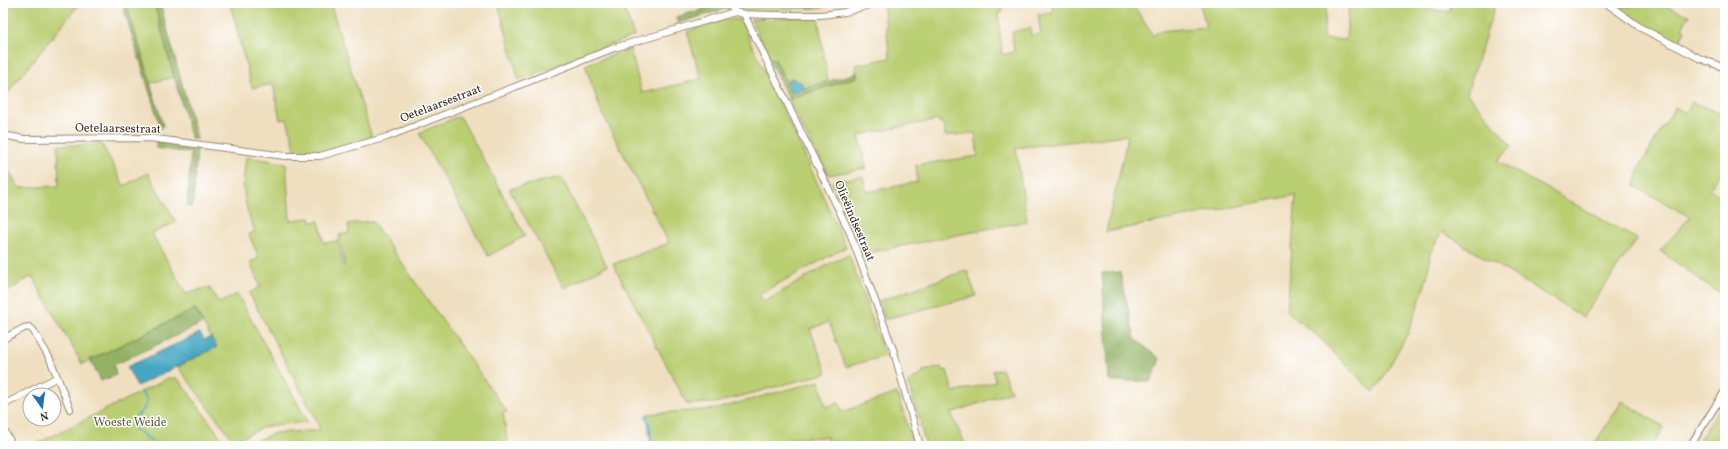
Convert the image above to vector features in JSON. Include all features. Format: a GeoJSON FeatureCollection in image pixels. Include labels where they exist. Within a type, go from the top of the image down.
{"type":"FeatureCollection","features":[{"type":"Feature","properties":{"kind":"street"},"geometry":{"type":"LineString","coordinates":[[728,3],[735,12]]}},
{"type":"Feature","properties":{"kind":"street","name":"Oetelaarsestraat"},"geometry":{"type":"LineString","coordinates":[[3,136],[24,139],[149,138],[286,156],[320,156],[387,137],[614,48],[735,12],[744,14],[821,15],[845,12],[876,3]]}},
{"type":"Feature","properties":{"kind":"street"},"geometry":{"type":"LineString","coordinates":[[1606,3],[1641,28],[1699,58],[1725,68]]}},
{"type":"Feature","properties":{"kind":"street","name":"Olieëindsestraat"},"geometry":{"type":"LineString","coordinates":[[744,14],[850,233],[894,352],[920,446]]}},
{"type":"Feature","properties":{"kind":"street"},"geometry":{"type":"LineString","coordinates":[[3,339],[24,328],[29,327],[33,330],[50,359],[56,378],[70,410]]}},
{"type":"Feature","properties":{"kind":"street"},"geometry":{"type":"LineString","coordinates":[[3,405],[56,378]]}},
{"type":"Feature","properties":{"kind":"street"},"geometry":{"type":"LineString","coordinates":[[1690,446],[1725,391]]}},
{"type":"Feature","properties":{"kind":"street"},"geometry":{"type":"LineString","coordinates":[[3,429],[13,446]]}},
{"type":"Feature","properties":{"kind":"green space"},"geometry":{"type":"Polygon","coordinates":[[[3,3],[80,3],[5,96],[7,86],[3,71],[3,3]]]}},
{"type":"Feature","properties":{"kind":"green space"},"geometry":{"type":"Polygon","coordinates":[[[122,3],[126,3],[163,125],[161,129],[122,3]]]}},
{"type":"Feature","properties":{"kind":"green space"},"geometry":{"type":"Polygon","coordinates":[[[126,3],[154,3],[174,77],[151,83],[126,3]]]}},
{"type":"Feature","properties":{"kind":"green space"},"geometry":{"type":"Polygon","coordinates":[[[154,3],[160,3],[197,139],[191,138],[154,3]]]}},
{"type":"Feature","properties":{"kind":"green space"},"geometry":{"type":"Polygon","coordinates":[[[230,3],[330,3],[372,137],[325,151],[296,152],[287,119],[280,120],[273,84],[252,88],[230,3]]]}},
{"type":"Feature","properties":{"kind":"green space"},"geometry":{"type":"Polygon","coordinates":[[[498,3],[622,3],[634,36],[519,80],[498,3]]]}},
{"type":"Feature","properties":{"kind":"green space"},"geometry":{"type":"Polygon","coordinates":[[[717,3],[726,3],[728,8],[678,23],[676,17],[717,5],[717,3]]]}},
{"type":"Feature","properties":{"kind":"green space"},"geometry":{"type":"Polygon","coordinates":[[[740,3],[844,3],[818,8],[745,10],[740,3]]]}},
{"type":"Feature","properties":{"kind":"green space"},"geometry":{"type":"Polygon","coordinates":[[[883,3],[1002,3],[1003,12],[998,13],[1002,55],[1014,52],[1012,32],[1030,28],[1031,36],[1041,34],[1038,15],[1053,13],[1052,3],[1132,3],[1153,36],[1158,31],[1206,27],[1200,3],[1327,3],[1323,39],[1346,40],[1349,3],[1399,3],[1449,12],[1452,3],[1496,3],[1467,93],[1512,146],[1497,161],[1637,239],[1583,317],[1442,232],[1430,253],[1428,273],[1424,288],[1408,333],[1380,383],[1373,392],[1314,333],[1287,312],[1296,195],[1106,232],[1128,135],[1016,148],[1027,221],[862,254],[832,182],[863,176],[867,192],[917,182],[916,165],[978,156],[975,133],[945,136],[945,126],[937,120],[859,135],[866,168],[829,175],[800,124],[789,99],[857,77],[855,65],[890,58],[883,3]]]}},
{"type":"Feature","properties":{"kind":"green space"},"geometry":{"type":"Polygon","coordinates":[[[1643,5],[1665,6],[1689,15],[1682,28],[1685,30],[1678,44],[1646,28],[1615,8],[1643,5]]]}},
{"type":"Feature","properties":{"kind":"green space"},"geometry":{"type":"Polygon","coordinates":[[[818,17],[828,82],[804,89],[804,86],[788,80],[787,84],[775,59],[769,60],[751,19],[818,17]]]}},
{"type":"Feature","properties":{"kind":"green space"},"geometry":{"type":"Polygon","coordinates":[[[729,19],[740,20],[805,156],[846,247],[759,294],[764,302],[831,263],[849,255],[885,356],[846,367],[829,322],[810,329],[827,373],[715,403],[687,404],[613,264],[669,243],[601,111],[585,65],[630,49],[642,93],[701,79],[687,31],[729,19]]]}},
{"type":"Feature","properties":{"kind":"green space"},"geometry":{"type":"Polygon","coordinates":[[[774,58],[791,92],[857,73],[857,77],[789,99],[769,60],[774,58]]]}},
{"type":"Feature","properties":{"kind":"green space"},"geometry":{"type":"Polygon","coordinates":[[[1725,100],[1725,166],[1710,189],[1725,200],[1725,297],[1660,251],[1690,217],[1635,186],[1639,168],[1675,107],[1686,113],[1692,102],[1719,113],[1725,100]]]}},
{"type":"Feature","properties":{"kind":"green space"},"geometry":{"type":"Polygon","coordinates":[[[457,117],[461,118],[525,236],[488,256],[419,133],[457,117]]]}},
{"type":"Feature","properties":{"kind":"green space"},"geometry":{"type":"Polygon","coordinates":[[[156,141],[197,148],[193,205],[190,207],[187,206],[191,153],[156,148],[156,141]]]}},
{"type":"Feature","properties":{"kind":"green space"},"geometry":{"type":"Polygon","coordinates":[[[101,142],[124,186],[148,173],[176,222],[152,234],[186,294],[209,287],[219,303],[237,294],[307,422],[273,425],[262,428],[234,441],[178,367],[216,347],[195,309],[82,364],[32,276],[3,294],[3,162],[19,188],[59,186],[58,145],[95,145],[101,142]]]}},
{"type":"Feature","properties":{"kind":"green space"},"geometry":{"type":"Polygon","coordinates":[[[246,157],[286,163],[290,220],[310,218],[311,222],[319,221],[324,243],[338,241],[343,266],[345,265],[339,235],[349,233],[348,224],[372,221],[507,412],[503,412],[508,446],[243,446],[275,433],[320,430],[317,421],[249,293],[260,287],[250,262],[259,258],[249,235],[255,231],[245,203],[244,195],[246,157]]]}},
{"type":"Feature","properties":{"kind":"green space"},"geometry":{"type":"Polygon","coordinates":[[[561,177],[607,266],[564,288],[509,189],[561,177]]]}},
{"type":"Feature","properties":{"kind":"green space"},"geometry":{"type":"Polygon","coordinates":[[[967,270],[976,296],[885,319],[879,301],[967,270]]]}},
{"type":"Feature","properties":{"kind":"green space"},"geometry":{"type":"Polygon","coordinates":[[[1120,272],[1135,339],[1160,359],[1151,381],[1109,381],[1102,273],[1120,272]]]}},
{"type":"Feature","properties":{"kind":"green space"},"geometry":{"type":"Polygon","coordinates":[[[195,309],[203,323],[114,365],[116,375],[101,381],[90,360],[195,309]]]}},
{"type":"Feature","properties":{"kind":"green space"},"geometry":{"type":"Polygon","coordinates":[[[942,367],[943,371],[947,370],[953,392],[995,382],[993,371],[1002,369],[1011,392],[951,413],[966,446],[926,446],[921,423],[908,384],[912,379],[923,374],[923,371],[942,367]]]}},
{"type":"Feature","properties":{"kind":"green space","name":"Woeste Weide"},"geometry":{"type":"Polygon","coordinates":[[[169,378],[176,378],[179,380],[227,446],[32,446],[169,378]]]}},
{"type":"Feature","properties":{"kind":"green space"},"geometry":{"type":"Polygon","coordinates":[[[819,381],[826,407],[839,403],[842,412],[897,393],[914,446],[827,446],[827,437],[793,438],[792,446],[651,446],[647,414],[716,409],[819,381]]]}},
{"type":"Feature","properties":{"kind":"green space"},"geometry":{"type":"Polygon","coordinates":[[[1725,399],[1725,446],[1696,446],[1725,399]]]}},
{"type":"Feature","properties":{"kind":"green space"},"geometry":{"type":"Polygon","coordinates":[[[1622,401],[1664,427],[1653,446],[1593,446],[1622,401]]]}},
{"type":"Feature","properties":{"kind":"water"},"geometry":{"type":"Polygon","coordinates":[[[791,78],[802,83],[804,89],[791,92],[787,84],[791,78]]]}},
{"type":"Feature","properties":{"kind":"water"},"geometry":{"type":"Polygon","coordinates":[[[200,333],[204,340],[211,337],[217,347],[137,386],[127,367],[200,333]]]}},
{"type":"Feature","properties":{"kind":"waterway"},"geometry":{"type":"LineString","coordinates":[[140,391],[145,396],[147,401],[144,409],[137,417],[132,427],[152,441],[152,446]]}},
{"type":"Feature","properties":{"kind":"waterway"},"geometry":{"type":"LineString","coordinates":[[646,416],[650,425],[652,446]]}}]}
